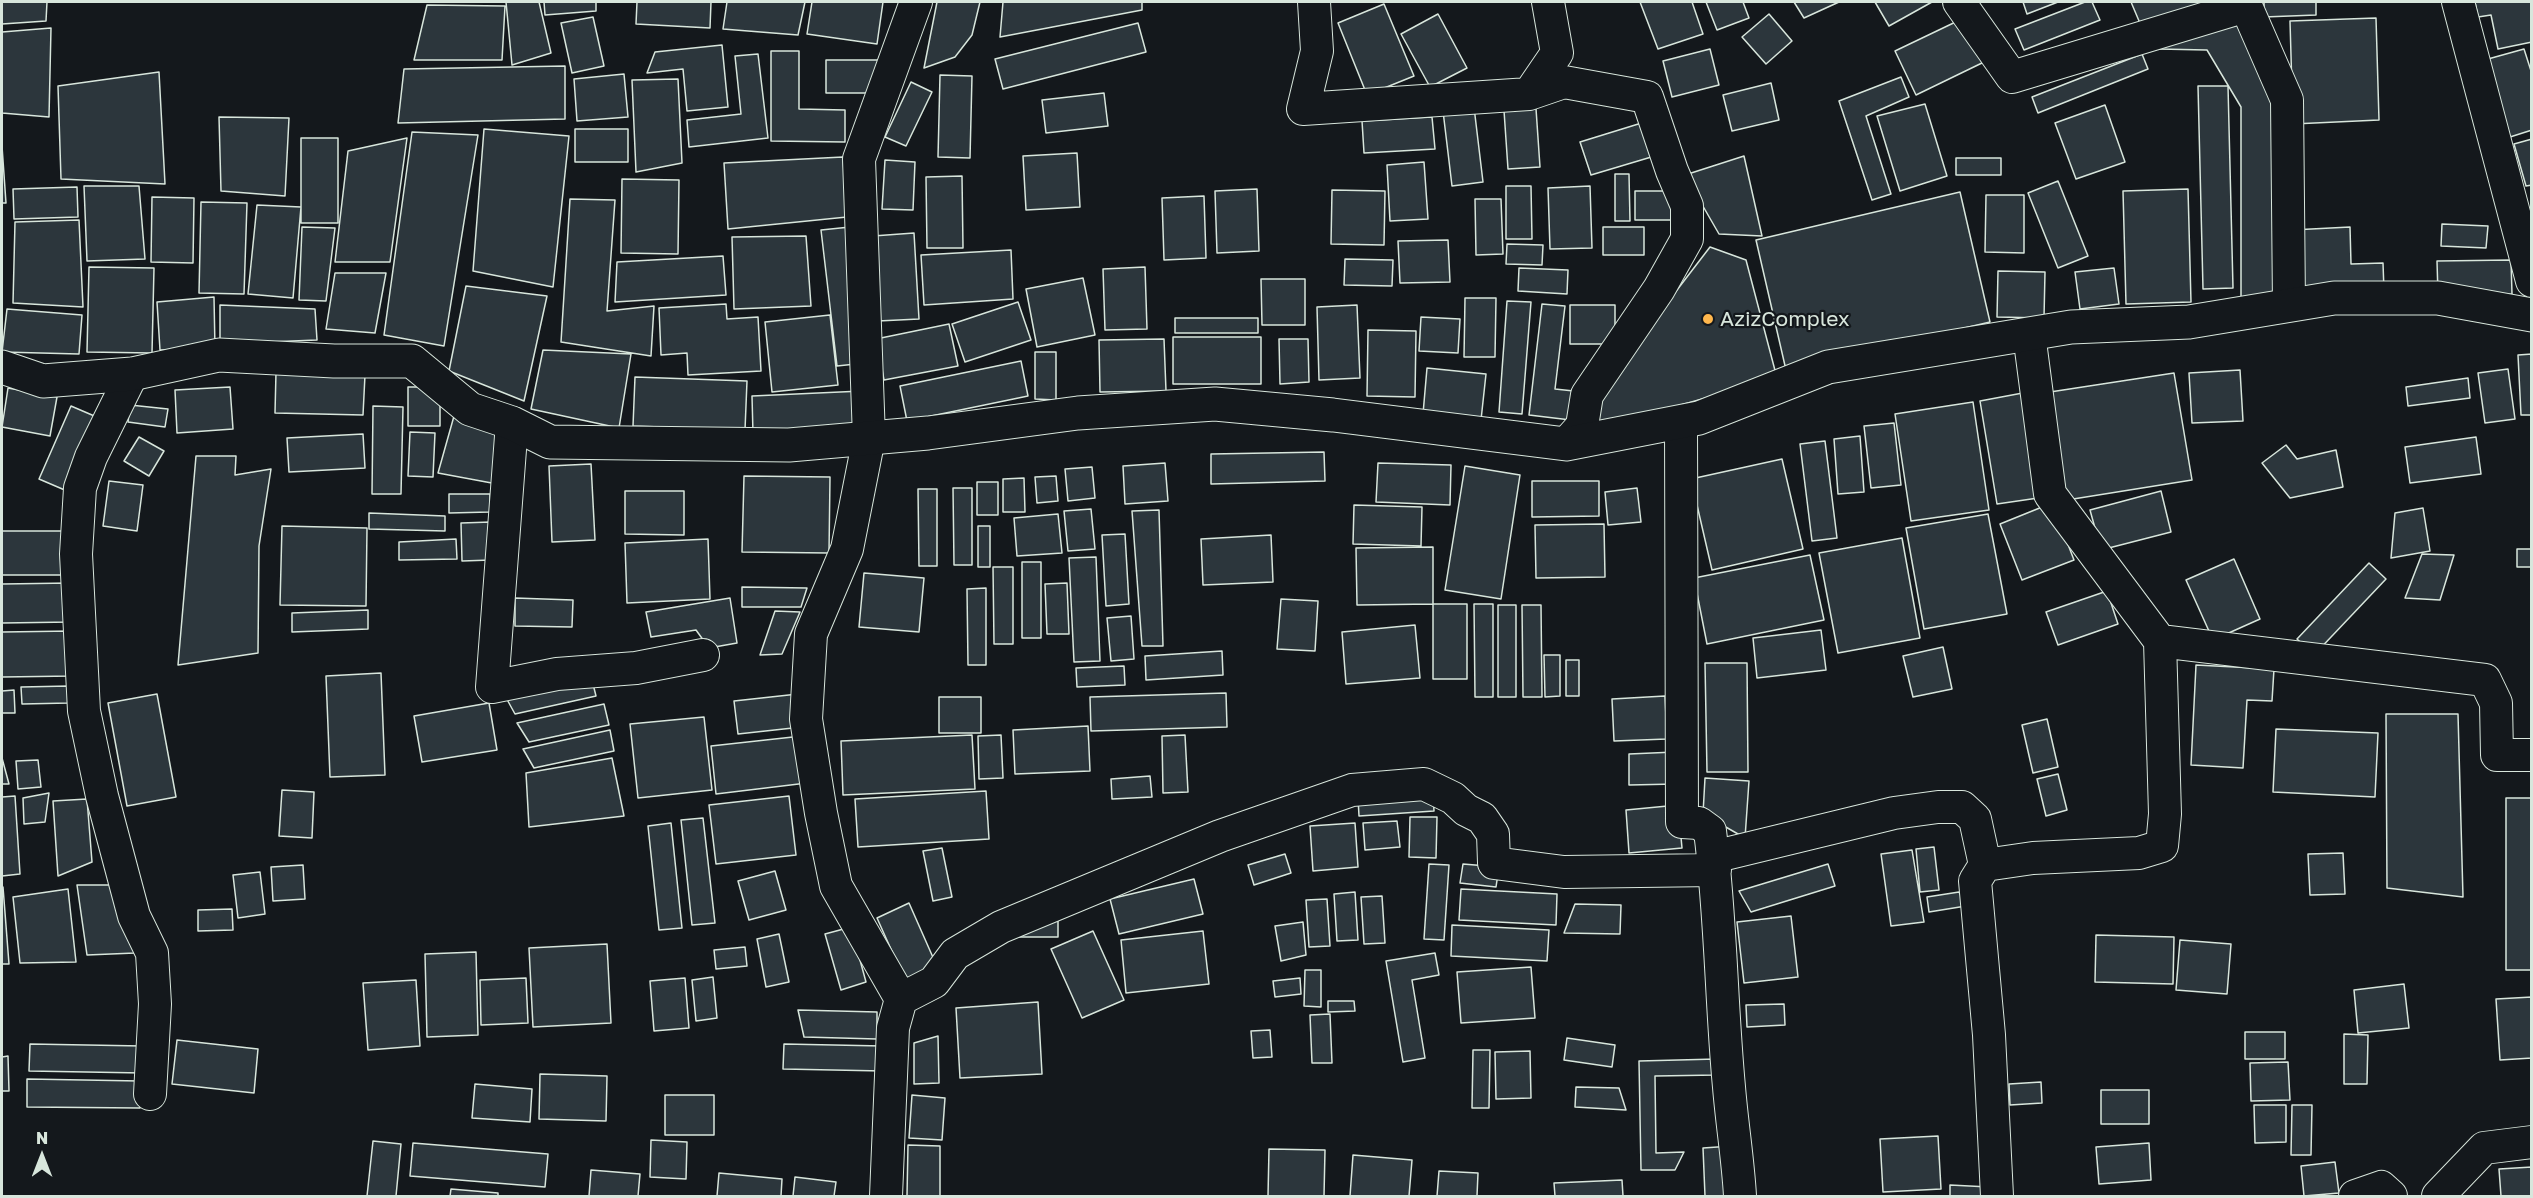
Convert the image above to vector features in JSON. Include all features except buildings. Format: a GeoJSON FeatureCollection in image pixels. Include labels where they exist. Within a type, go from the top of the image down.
{"type":"FeatureCollection","features":[{"type":"Feature","properties":{"kind":"street"},"geometry":{"type":"LineString","coordinates":[[886,1197],[893,1028],[901,999],[836,886],[821,813],[806,719],[811,634],[847,549],[869,438],[859,159],[916,2]]}},
{"type":"Feature","properties":{"kind":"street"},"geometry":{"type":"LineString","coordinates":[[1314,2],[1317,51],[1303,109],[1529,94],[1564,82],[1647,97],[1672,171],[1688,206],[1687,239],[1659,290],[1587,395],[1582,426],[1566,444]]}},
{"type":"Feature","properties":{"kind":"street"},"geometry":{"type":"LineString","coordinates":[[1529,94],[1557,53],[1548,2]]}},
{"type":"Feature","properties":{"kind":"street"},"geometry":{"type":"LineString","coordinates":[[1959,2],[2012,77],[2246,6],[2287,100],[2289,305]]}},
{"type":"Feature","properties":{"kind":"street"},"geometry":{"type":"LineString","coordinates":[[2458,2],[2532,281]]}},
{"type":"Feature","properties":{"kind":"street"},"geometry":{"type":"LineString","coordinates":[[2,368],[43,381],[132,374],[219,355],[334,361],[412,361],[470,410],[512,423],[550,442],[789,445],[928,434],[1078,413],[1215,404],[1566,444],[1699,418],[1828,367],[2071,327],[2189,322],[2334,298],[2438,298],[2532,315]]}},
{"type":"Feature","properties":{"kind":"street"},"geometry":{"type":"LineString","coordinates":[[1985,865],[2033,858],[2139,853],[2162,846],[2165,814],[2160,641],[2050,494],[2029,334]]}},
{"type":"Feature","properties":{"kind":"street"},"geometry":{"type":"LineString","coordinates":[[132,374],[91,457],[80,488],[76,554],[84,711],[102,796],[134,916],[152,953],[155,1004],[150,1094]]}},
{"type":"Feature","properties":{"kind":"street"},"geometry":{"type":"LineString","coordinates":[[1681,422],[1682,822],[1699,823],[1710,831],[1729,1087],[1737,1145],[1740,1197]]}},
{"type":"Feature","properties":{"kind":"street"},"geometry":{"type":"LineString","coordinates":[[512,423],[492,687],[557,674],[636,668],[703,655]]}},
{"type":"Feature","properties":{"kind":"street"},"geometry":{"type":"LineString","coordinates":[[2160,641],[2485,680],[2496,703],[2497,755],[2532,755]]}},
{"type":"Feature","properties":{"kind":"street"},"geometry":{"type":"LineString","coordinates":[[901,999],[934,982],[955,954],[1001,927],[1220,836],[1352,790],[1424,784],[1453,798],[1466,810],[1482,818],[1493,834],[1494,863],[1564,872],[1714,863],[1893,813],[1938,807],[1962,807],[1975,819],[1985,865],[1975,881],[1993,1091],[1997,1197]]}},
{"type":"Feature","properties":{"kind":"street"},"geometry":{"type":"LineString","coordinates":[[2438,1197],[2484,1148],[2532,1142]]}},
{"type":"Feature","properties":{"kind":"street"},"geometry":{"type":"LineString","coordinates":[[2355,1197],[2381,1187],[2391,1197]]}},
{"type":"Feature","properties":{"kind":"place","name":"AzizComplex"},"geometry":{"type":"Point","coordinates":[1708,319]}}]}
